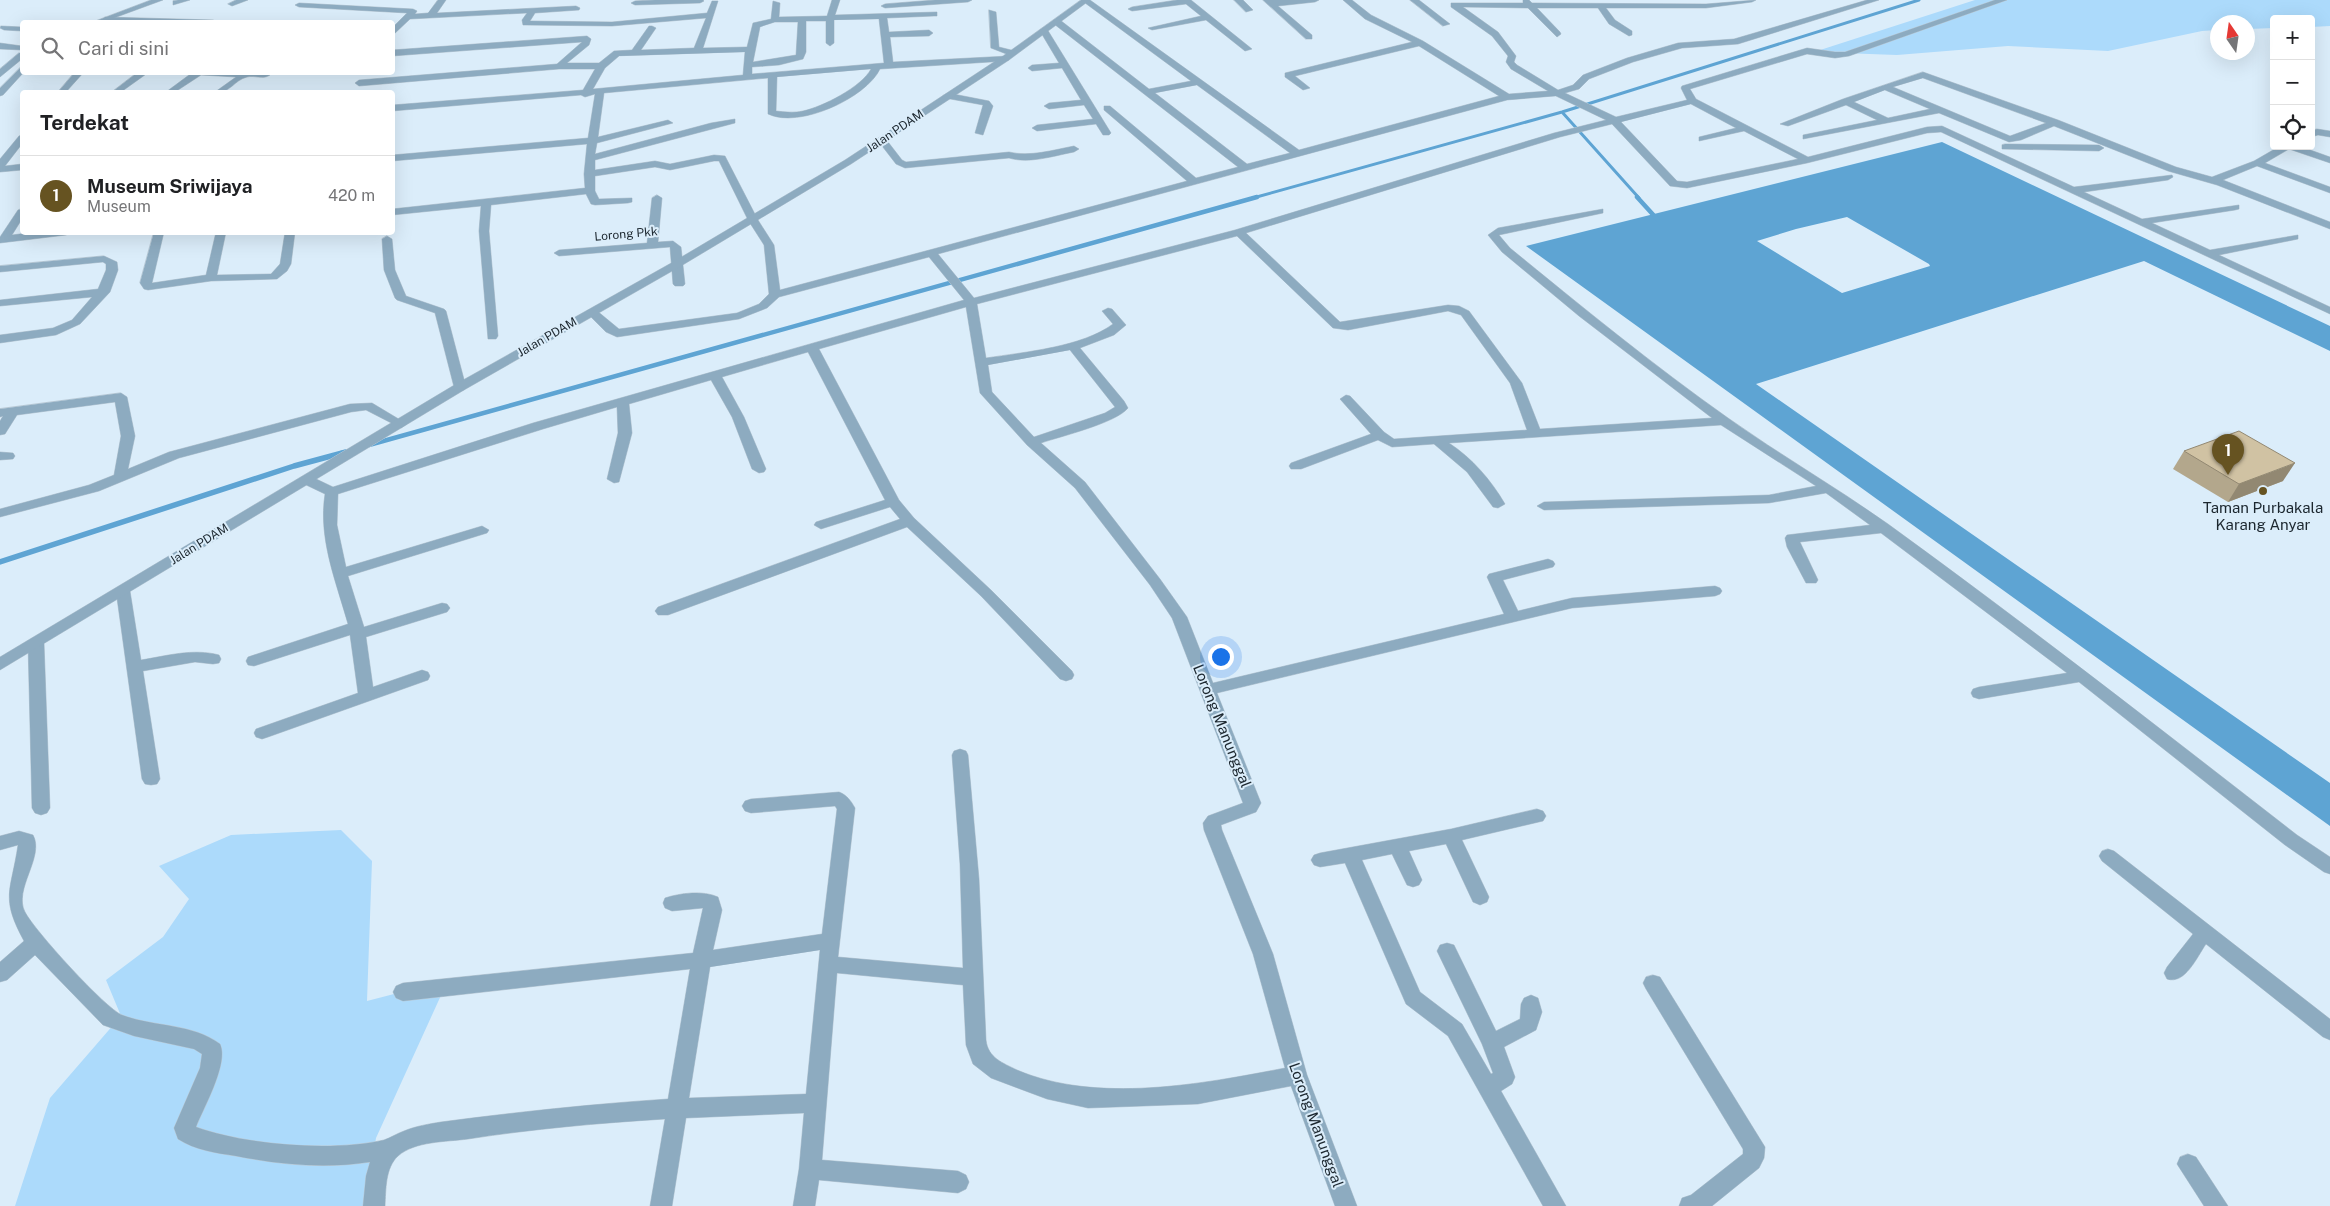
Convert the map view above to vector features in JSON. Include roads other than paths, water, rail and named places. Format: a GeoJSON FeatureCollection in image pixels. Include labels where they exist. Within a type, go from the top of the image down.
{"type":"FeatureCollection","features":[{"type":"Feature","properties":{"kind":"street"},"geometry":{"type":"LineString","coordinates":[[104,20],[159,0]]}},
{"type":"Feature","properties":{"kind":"street"},"geometry":{"type":"LineString","coordinates":[[176,3],[186,0]]}},
{"type":"Feature","properties":{"kind":"street"},"geometry":{"type":"LineString","coordinates":[[232,4],[244,0]]}},
{"type":"Feature","properties":{"kind":"street"},"geometry":{"type":"LineString","coordinates":[[431,15],[442,0]]}},
{"type":"Feature","properties":{"kind":"street"},"geometry":{"type":"LineString","coordinates":[[830,43],[830,19],[836,0]]}},
{"type":"Feature","properties":{"kind":"street"},"geometry":{"type":"LineString","coordinates":[[747,78],[756,26],[775,20],[830,19],[885,8],[968,0]]}},
{"type":"Feature","properties":{"kind":"street"},"geometry":{"type":"LineString","coordinates":[[1086,0],[1298,153]]}},
{"type":"Feature","properties":{"kind":"street","name":"Jalan PDAM"},"geometry":{"type":"LineString","coordinates":[[0,664],[346,458],[460,387],[753,220],[882,140],[1009,55],[1086,0]]}},
{"type":"Feature","properties":{"kind":"street"},"geometry":{"type":"LineString","coordinates":[[1132,9],[1187,0],[1248,49]]}},
{"type":"Feature","properties":{"kind":"street"},"geometry":{"type":"LineString","coordinates":[[1238,0],[1249,10]]}},
{"type":"Feature","properties":{"kind":"street"},"geometry":{"type":"LineString","coordinates":[[1270,2],[1315,0]]}},
{"type":"Feature","properties":{"kind":"street"},"geometry":{"type":"LineString","coordinates":[[1347,0],[1368,17],[1420,42],[1507,98]]}},
{"type":"Feature","properties":{"kind":"street"},"geometry":{"type":"LineString","coordinates":[[1414,0],[1446,24]]}},
{"type":"Feature","properties":{"kind":"street"},"geometry":{"type":"LineString","coordinates":[[1450,2],[1600,5],[1660,2],[1706,6],[1752,0]]}},
{"type":"Feature","properties":{"kind":"street"},"geometry":{"type":"LineString","coordinates":[[592,312],[610,330],[617,333],[677,323],[738,316],[763,306],[775,295],[1507,98],[1558,93],[1576,87],[1586,77],[1630,60],[1682,45],[1735,42],[1876,0]]}},
{"type":"Feature","properties":{"kind":"street"},"geometry":{"type":"LineString","coordinates":[[1807,160],[1692,100],[1685,88],[1807,51],[1834,55],[1846,54],[2003,0]]}},
{"type":"Feature","properties":{"kind":"street"},"geometry":{"type":"LineString","coordinates":[[635,3],[701,1]]}},
{"type":"Feature","properties":{"kind":"street"},"geometry":{"type":"LineString","coordinates":[[690,15],[701,1]]}},
{"type":"Feature","properties":{"kind":"street"},"geometry":{"type":"LineString","coordinates":[[1270,2],[1309,37]]}},
{"type":"Feature","properties":{"kind":"street"},"geometry":{"type":"LineString","coordinates":[[1450,2],[1494,34],[1512,56],[1510,62],[1514,67],[1558,93],[1610,118],[1674,184],[1687,184],[1807,160],[1934,129],[1949,131],[2330,312]]}},
{"type":"Feature","properties":{"kind":"street"},"geometry":{"type":"LineString","coordinates":[[300,3],[413,11],[395,28]]}},
{"type":"Feature","properties":{"kind":"street"},"geometry":{"type":"LineString","coordinates":[[698,50],[715,3]]}},
{"type":"Feature","properties":{"kind":"street"},"geometry":{"type":"LineString","coordinates":[[775,20],[776,3]]}},
{"type":"Feature","properties":{"kind":"street"},"geometry":{"type":"LineString","coordinates":[[1528,3],[1557,34]]}},
{"type":"Feature","properties":{"kind":"street"},"geometry":{"type":"LineString","coordinates":[[403,7],[412,4]]}},
{"type":"Feature","properties":{"kind":"street"},"geometry":{"type":"LineString","coordinates":[[1600,5],[1612,22],[1629,33]]}},
{"type":"Feature","properties":{"kind":"street"},"geometry":{"type":"LineString","coordinates":[[408,17],[576,8]]}},
{"type":"Feature","properties":{"kind":"street"},"geometry":{"type":"LineString","coordinates":[[885,8],[934,14]]}},
{"type":"Feature","properties":{"kind":"street"},"geometry":{"type":"LineString","coordinates":[[885,8],[885,35],[889,65]]}},
{"type":"Feature","properties":{"kind":"street"},"geometry":{"type":"LineString","coordinates":[[534,9],[526,23],[612,24],[690,15],[710,15]]}},
{"type":"Feature","properties":{"kind":"street"},"geometry":{"type":"LineString","coordinates":[[992,12],[995,48],[1009,55]]}},
{"type":"Feature","properties":{"kind":"street"},"geometry":{"type":"LineString","coordinates":[[1152,28],[1206,17]]}},
{"type":"Feature","properties":{"kind":"street"},"geometry":{"type":"LineString","coordinates":[[108,19],[143,20]]}},
{"type":"Feature","properties":{"kind":"street"},"geometry":{"type":"LineString","coordinates":[[748,65],[779,62],[800,57],[802,52],[802,20]]}},
{"type":"Feature","properties":{"kind":"street"},"geometry":{"type":"LineString","coordinates":[[1057,22],[1246,168]]}},
{"type":"Feature","properties":{"kind":"street"},"geometry":{"type":"LineString","coordinates":[[4,28],[20,29]]}},
{"type":"Feature","properties":{"kind":"street"},"geometry":{"type":"LineString","coordinates":[[636,51],[652,28]]}},
{"type":"Feature","properties":{"kind":"street"},"geometry":{"type":"LineString","coordinates":[[1044,30],[1106,133]]}},
{"type":"Feature","properties":{"kind":"street"},"geometry":{"type":"LineString","coordinates":[[885,35],[929,33]]}},
{"type":"Feature","properties":{"kind":"street"},"geometry":{"type":"LineString","coordinates":[[395,53],[587,39],[586,43],[559,66]]}},
{"type":"Feature","properties":{"kind":"street"},"geometry":{"type":"LineString","coordinates":[[1306,88],[1288,75],[1420,42]]}},
{"type":"Feature","properties":{"kind":"street"},"geometry":{"type":"LineString","coordinates":[[0,46],[20,48]]}},
{"type":"Feature","properties":{"kind":"street"},"geometry":{"type":"LineString","coordinates":[[585,94],[600,66],[614,54],[636,51],[751,50]]}},
{"type":"Feature","properties":{"kind":"street"},"geometry":{"type":"LineString","coordinates":[[395,108],[585,94],[1009,55]]}},
{"type":"Feature","properties":{"kind":"street"},"geometry":{"type":"LineString","coordinates":[[2,73],[20,57]]}},
{"type":"Feature","properties":{"kind":"street"},"geometry":{"type":"LineString","coordinates":[[1032,68],[1066,65]]}},
{"type":"Feature","properties":{"kind":"street"},"geometry":{"type":"LineString","coordinates":[[359,83],[559,66],[600,66]]}},
{"type":"Feature","properties":{"kind":"street"},"geometry":{"type":"LineString","coordinates":[[772,76],[772,113],[811,113],[823,109],[866,82],[871,78],[876,67]]}},
{"type":"Feature","properties":{"kind":"street"},"geometry":{"type":"LineString","coordinates":[[2,73],[20,70]]}},
{"type":"Feature","properties":{"kind":"street"},"geometry":{"type":"LineString","coordinates":[[0,93],[20,72]]}},
{"type":"Feature","properties":{"kind":"street"},"geometry":{"type":"LineString","coordinates":[[64,90],[77,75]]}},
{"type":"Feature","properties":{"kind":"street"},"geometry":{"type":"LineString","coordinates":[[119,90],[142,75]]}},
{"type":"Feature","properties":{"kind":"street"},"geometry":{"type":"LineString","coordinates":[[173,90],[195,75]]}},
{"type":"Feature","properties":{"kind":"street"},"geometry":{"type":"LineString","coordinates":[[223,90],[243,75]]}},
{"type":"Feature","properties":{"kind":"street"},"geometry":{"type":"LineString","coordinates":[[355,90],[364,75]]}},
{"type":"Feature","properties":{"kind":"street"},"geometry":{"type":"LineString","coordinates":[[1785,124],[1923,75],[2055,122],[2172,168],[2212,181],[2330,226]]}},
{"type":"Feature","properties":{"kind":"street"},"geometry":{"type":"LineString","coordinates":[[1147,92],[1200,82]]}},
{"type":"Feature","properties":{"kind":"street"},"geometry":{"type":"LineString","coordinates":[[1885,87],[2008,139],[2018,138],[2055,122]]}},
{"type":"Feature","properties":{"kind":"street"},"geometry":{"type":"LineString","coordinates":[[600,92],[590,158],[590,191],[594,202],[628,200]]}},
{"type":"Feature","properties":{"kind":"street"},"geometry":{"type":"LineString","coordinates":[[948,96],[986,102],[988,106],[980,132]]}},
{"type":"Feature","properties":{"kind":"street"},"geometry":{"type":"LineString","coordinates":[[307,480],[332,492],[538,426],[812,348],[967,297],[1239,232],[1595,125],[1610,118],[1692,100]]}},
{"type":"Feature","properties":{"kind":"street"},"geometry":{"type":"LineString","coordinates":[[1049,106],[1088,102]]}},
{"type":"Feature","properties":{"kind":"street"},"geometry":{"type":"LineString","coordinates":[[1846,102],[1886,121]]}},
{"type":"Feature","properties":{"kind":"street"},"geometry":{"type":"LineString","coordinates":[[1107,108],[1165,159],[1195,182]]}},
{"type":"Feature","properties":{"kind":"street"},"geometry":{"type":"LineString","coordinates":[[1806,137],[1940,110]]}},
{"type":"Feature","properties":{"kind":"street"},"geometry":{"type":"LineString","coordinates":[[1037,128],[1100,121]]}},
{"type":"Feature","properties":{"kind":"street"},"geometry":{"type":"LineString","coordinates":[[590,158],[640,148],[689,132],[732,122]]}},
{"type":"Feature","properties":{"kind":"street"},"geometry":{"type":"LineString","coordinates":[[395,158],[592,141],[668,123]]}},
{"type":"Feature","properties":{"kind":"street"},"geometry":{"type":"LineString","coordinates":[[1702,139],[1746,128]]}},
{"type":"Feature","properties":{"kind":"street"},"geometry":{"type":"LineString","coordinates":[[2315,134],[2330,134]]}},
{"type":"Feature","properties":{"kind":"street"},"geometry":{"type":"LineString","coordinates":[[882,140],[899,162],[904,165],[1009,155],[1019,158],[1036,157],[1074,150]]}},
{"type":"Feature","properties":{"kind":"street"},"geometry":{"type":"LineString","coordinates":[[0,167],[20,141]]}},
{"type":"Feature","properties":{"kind":"street"},"geometry":{"type":"LineString","coordinates":[[1984,147],[2099,148]]}},
{"type":"Feature","properties":{"kind":"street"},"geometry":{"type":"LineString","coordinates":[[2212,181],[2257,163],[2281,150]]}},
{"type":"Feature","properties":{"kind":"street"},"geometry":{"type":"LineString","coordinates":[[2301,150],[2330,160]]}},
{"type":"Feature","properties":{"kind":"street"},"geometry":{"type":"LineString","coordinates":[[589,174],[655,164],[670,167],[720,157],[753,220],[769,245],[775,295]]}},
{"type":"Feature","properties":{"kind":"street"},"geometry":{"type":"LineString","coordinates":[[2257,163],[2330,190]]}},
{"type":"Feature","properties":{"kind":"street"},"geometry":{"type":"LineString","coordinates":[[0,167],[20,167]]}},
{"type":"Feature","properties":{"kind":"street"},"geometry":{"type":"LineString","coordinates":[[2075,190],[2168,177]]}},
{"type":"Feature","properties":{"kind":"street"},"geometry":{"type":"LineString","coordinates":[[395,212],[590,191]]}},
{"type":"Feature","properties":{"kind":"street"},"geometry":{"type":"LineString","coordinates":[[652,246],[657,198]]}},
{"type":"Feature","properties":{"kind":"street"},"geometry":{"type":"LineString","coordinates":[[486,202],[484,231],[492,336]]}},
{"type":"Feature","properties":{"kind":"street"},"geometry":{"type":"LineString","coordinates":[[2140,222],[2235,206]]}},
{"type":"Feature","properties":{"kind":"street"},"geometry":{"type":"LineString","coordinates":[[1598,211],[1498,231],[1492,235],[1506,250],[1583,314],[1724,422],[1828,488],[1884,528],[2082,676],[2290,840],[2330,867]]}},
{"type":"Feature","properties":{"kind":"street"},"geometry":{"type":"LineString","coordinates":[[2,240],[20,215]]}},
{"type":"Feature","properties":{"kind":"street"},"geometry":{"type":"LineString","coordinates":[[1239,232],[1337,326],[1348,326],[1448,308],[1455,308],[1464,313],[1516,383],[1536,433]]}},
{"type":"Feature","properties":{"kind":"street"},"geometry":{"type":"LineString","coordinates":[[2,240],[42,235]]}},
{"type":"Feature","properties":{"kind":"street"},"geometry":{"type":"LineString","coordinates":[[158,235],[147,287],[211,278],[265,278],[276,276],[287,264],[290,235]]}},
{"type":"Feature","properties":{"kind":"street"},"geometry":{"type":"LineString","coordinates":[[211,278],[220,235]]}},
{"type":"Feature","properties":{"kind":"street"},"geometry":{"type":"LineString","coordinates":[[2208,254],[2294,237]]}},
{"type":"Feature","properties":{"kind":"street"},"geometry":{"type":"LineString","coordinates":[[387,239],[386,259],[401,298],[436,309],[441,314],[460,387]]}},
{"type":"Feature","properties":{"kind":"street","name":"Lorong Pkk"},"geometry":{"type":"LineString","coordinates":[[559,254],[675,245],[677,264]]}},
{"type":"Feature","properties":{"kind":"street"},"geometry":{"type":"LineString","coordinates":[[932,254],[967,297]]}},
{"type":"Feature","properties":{"kind":"street"},"geometry":{"type":"LineString","coordinates":[[0,269],[96,259],[109,260],[112,270],[104,292],[71,326],[56,331],[0,339]]}},
{"type":"Feature","properties":{"kind":"street"},"geometry":{"type":"LineString","coordinates":[[677,264],[679,284]]}},
{"type":"Feature","properties":{"kind":"street"},"geometry":{"type":"LineString","coordinates":[[0,303],[104,292]]}},
{"type":"Feature","properties":{"kind":"street","name":"Lorong Manunggal"},"geometry":{"type":"LineString","coordinates":[[967,297],[986,393],[1032,442],[1080,485],[1155,582],[1179,617],[1206,690],[1252,803],[1250,807],[1214,820],[1212,826],[1263,954],[1296,1075],[1346,1206]]}},
{"type":"Feature","properties":{"kind":"street"},"geometry":{"type":"LineString","coordinates":[[980,363],[1072,346],[1119,328],[1120,324],[1108,311]]}},
{"type":"Feature","properties":{"kind":"street"},"geometry":{"type":"LineString","coordinates":[[1032,442],[1110,416],[1122,408],[1072,346]]}},
{"type":"Feature","properties":{"kind":"street"},"geometry":{"type":"LineString","coordinates":[[812,348],[893,502],[909,521],[979,586],[1066,675]]}},
{"type":"Feature","properties":{"kind":"street"},"geometry":{"type":"LineString","coordinates":[[715,376],[738,417],[759,468]]}},
{"type":"Feature","properties":{"kind":"street"},"geometry":{"type":"LineString","coordinates":[[0,431],[6,413],[121,397],[128,436],[120,477]]}},
{"type":"Feature","properties":{"kind":"street"},"geometry":{"type":"LineString","coordinates":[[1346,399],[1379,434],[1392,443],[1724,422]]}},
{"type":"Feature","properties":{"kind":"street"},"geometry":{"type":"LineString","coordinates":[[614,479],[625,433],[623,402]]}},
{"type":"Feature","properties":{"kind":"street"},"geometry":{"type":"LineString","coordinates":[[0,513],[94,488],[174,456],[350,408],[368,406],[401,424]]}},
{"type":"Feature","properties":{"kind":"street"},"geometry":{"type":"LineString","coordinates":[[1296,466],[1379,434]]}},
{"type":"Feature","properties":{"kind":"street"},"geometry":{"type":"LineString","coordinates":[[1438,440],[1445,448],[1454,452],[1486,484],[1498,504]]}},
{"type":"Feature","properties":{"kind":"street"},"geometry":{"type":"LineString","coordinates":[[1544,506],[1769,499],[1828,488]]}},
{"type":"Feature","properties":{"kind":"street"},"geometry":{"type":"LineString","coordinates":[[332,492],[329,505],[329,522],[340,574],[356,631],[366,696]]}},
{"type":"Feature","properties":{"kind":"street"},"geometry":{"type":"LineString","coordinates":[[821,525],[893,502]]}},
{"type":"Feature","properties":{"kind":"street"},"geometry":{"type":"LineString","coordinates":[[664,611],[909,521]]}},
{"type":"Feature","properties":{"kind":"street"},"geometry":{"type":"LineString","coordinates":[[1811,580],[1794,547],[1792,538],[1884,528]]}},
{"type":"Feature","properties":{"kind":"street"},"geometry":{"type":"LineString","coordinates":[[340,574],[482,530]]}},
{"type":"Feature","properties":{"kind":"street"},"geometry":{"type":"LineString","coordinates":[[1513,617],[1494,577],[1548,564]]}},
{"type":"Feature","properties":{"kind":"street"},"geometry":{"type":"LineString","coordinates":[[123,591],[151,779]]}},
{"type":"Feature","properties":{"kind":"street"},"geometry":{"type":"LineString","coordinates":[[1206,690],[1572,603],[1715,591]]}},
{"type":"Feature","properties":{"kind":"street"},"geometry":{"type":"LineString","coordinates":[[254,661],[442,608]]}},
{"type":"Feature","properties":{"kind":"street"},"geometry":{"type":"LineString","coordinates":[[36,642],[40,808]]}},
{"type":"Feature","properties":{"kind":"street"},"geometry":{"type":"LineString","coordinates":[[134,667],[194,657],[212,659]]}},
{"type":"Feature","properties":{"kind":"street"},"geometry":{"type":"LineString","coordinates":[[262,733],[422,676]]}},
{"type":"Feature","properties":{"kind":"street"},"geometry":{"type":"LineString","coordinates":[[1979,693],[2082,676]]}},
{"type":"Feature","properties":{"kind":"street"},"geometry":{"type":"LineString","coordinates":[[960,755],[970,880],[972,977],[976,1045],[983,1061],[1026,1083],[1072,1097],[1104,1098],[1198,1094],[1296,1075]]}},
{"type":"Feature","properties":{"kind":"street"},"geometry":{"type":"LineString","coordinates":[[751,806],[839,799],[846,808],[828,964],[810,1169],[804,1206]]}},
{"type":"Feature","properties":{"kind":"street"},"geometry":{"type":"LineString","coordinates":[[1320,860],[1351,856],[1451,836],[1537,816]]}},
{"type":"Feature","properties":{"kind":"street"},"geometry":{"type":"LineString","coordinates":[[1451,836],[1480,897]]}},
{"type":"Feature","properties":{"kind":"street"},"geometry":{"type":"LineString","coordinates":[[0,842],[19,838],[27,840],[13,904],[16,915],[36,943],[110,1019],[124,1025],[209,1046],[213,1050],[212,1058],[187,1123],[185,1132],[189,1136],[211,1142],[308,1156],[336,1156],[389,1149],[397,1144],[422,1136],[535,1120],[677,1107],[815,1102]]}},
{"type":"Feature","properties":{"kind":"street"},"geometry":{"type":"LineString","coordinates":[[1398,846],[1413,880]]}},
{"type":"Feature","properties":{"kind":"street"},"geometry":{"type":"LineString","coordinates":[[1351,856],[1413,998],[1422,1008],[1450,1024],[1555,1206]]}},
{"type":"Feature","properties":{"kind":"street"},"geometry":{"type":"LineString","coordinates":[[2108,856],[2330,1032]]}},
{"type":"Feature","properties":{"kind":"street"},"geometry":{"type":"LineString","coordinates":[[661,1206],[701,960],[713,910],[711,902],[702,899],[672,903]]}},
{"type":"Feature","properties":{"kind":"street"},"geometry":{"type":"LineString","coordinates":[[2174,973],[2204,933]]}},
{"type":"Feature","properties":{"kind":"street"},"geometry":{"type":"LineString","coordinates":[[403,992],[701,960],[832,940]]}},
{"type":"Feature","properties":{"kind":"street"},"geometry":{"type":"LineString","coordinates":[[0,974],[36,943]]}},
{"type":"Feature","properties":{"kind":"street"},"geometry":{"type":"LineString","coordinates":[[1447,951],[1492,1044],[1505,1077],[1487,1088]]}},
{"type":"Feature","properties":{"kind":"street"},"geometry":{"type":"LineString","coordinates":[[828,964],[972,977]]}},
{"type":"Feature","properties":{"kind":"street"},"geometry":{"type":"LineString","coordinates":[[1653,983],[1754,1148],[1754,1158],[1698,1203],[1690,1206]]}},
{"type":"Feature","properties":{"kind":"street"},"geometry":{"type":"LineString","coordinates":[[1492,1044],[1529,1024],[1532,1012],[1531,1004]]}},
{"type":"Feature","properties":{"kind":"street"},"geometry":{"type":"LineString","coordinates":[[374,1206],[378,1169],[389,1149]]}},
{"type":"Feature","properties":{"kind":"street"},"geometry":{"type":"LineString","coordinates":[[2188,1164],[2217,1206]]}},
{"type":"Feature","properties":{"kind":"street"},"geometry":{"type":"LineString","coordinates":[[810,1169],[958,1182]]}},
{"type":"Feature","properties":{"kind":"waterway"},"geometry":{"type":"LineString","coordinates":[[1562,112],[1919,0]]}},
{"type":"Feature","properties":{"kind":"waterway"},"geometry":{"type":"LineString","coordinates":[[1253,198],[1562,112]]}},
{"type":"Feature","properties":{"kind":"waterway"},"geometry":{"type":"LineString","coordinates":[[1562,112],[1639,198]]}},
{"type":"Feature","properties":{"kind":"waterway"},"geometry":{"type":"LineString","coordinates":[[369,445],[1257,197]]}},
{"type":"Feature","properties":{"kind":"waterway"},"geometry":{"type":"LineString","coordinates":[[1637,197],[1657,219]]}},
{"type":"Feature","properties":{"kind":"waterway"},"geometry":{"type":"LineString","coordinates":[[0,562],[294,466],[346,452],[341,453]]}},
{"type":"Feature","properties":{"kind":"place","name":"Museum Sriwijaya"},"geometry":{"type":"Point","coordinates":[2228,475]}},
{"type":"Feature","properties":{"kind":"place","name":"Taman Purbakala Karang Anyar"},"geometry":{"type":"Point","coordinates":[2263,491]}}]}
